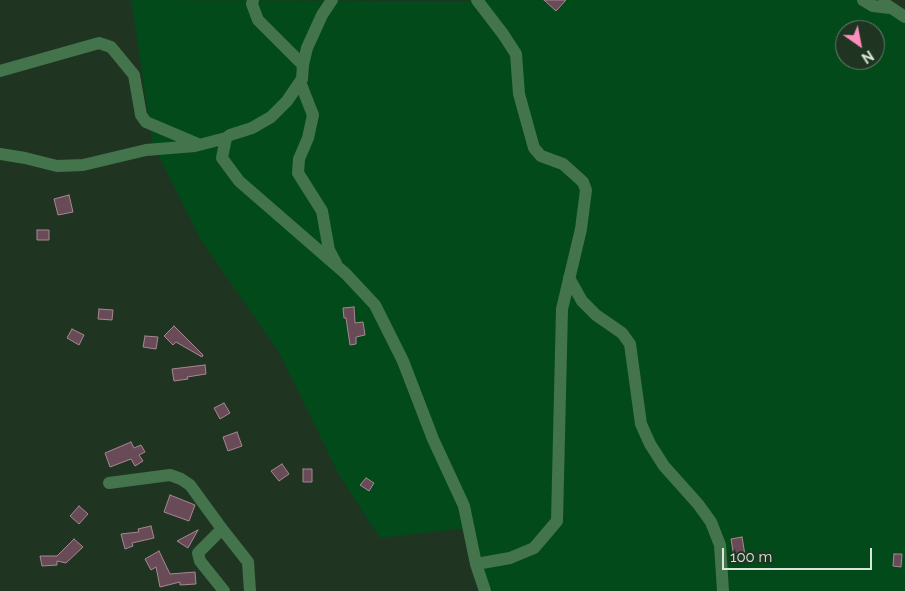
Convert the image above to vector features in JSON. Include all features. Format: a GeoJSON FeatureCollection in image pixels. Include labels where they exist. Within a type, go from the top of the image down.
{"type":"FeatureCollection","features":[{"type":"Feature","properties":{"kind":"street"},"geometry":{"type":"LineString","coordinates":[[252,0],[258,20],[303,65]]}},
{"type":"Feature","properties":{"kind":"street"},"geometry":{"type":"LineString","coordinates":[[0,154],[57,166],[83,165],[146,150],[200,144],[226,138],[252,128],[271,117],[287,101],[302,79],[307,48],[332,0]]}},
{"type":"Feature","properties":{"kind":"street"},"geometry":{"type":"LineString","coordinates":[[476,564],[510,558],[534,548],[557,520],[562,309],[581,229],[586,190],[583,182],[563,164],[541,156],[534,148],[519,94],[516,54],[477,0]]}},
{"type":"Feature","properties":{"kind":"street"},"geometry":{"type":"LineString","coordinates":[[863,0],[873,6],[886,4],[905,17]]}},
{"type":"Feature","properties":{"kind":"street"},"geometry":{"type":"LineString","coordinates":[[0,71],[99,43],[111,47],[134,75],[141,115],[146,122],[200,144]]}},
{"type":"Feature","properties":{"kind":"street"},"geometry":{"type":"LineString","coordinates":[[300,82],[313,115],[308,138],[299,159],[298,173],[322,211],[329,250],[337,267]]}},
{"type":"Feature","properties":{"kind":"street"},"geometry":{"type":"LineString","coordinates":[[226,138],[222,158],[239,181],[346,274],[375,305],[404,361],[433,439],[464,506],[476,564],[485,591]]}},
{"type":"Feature","properties":{"kind":"street"},"geometry":{"type":"LineString","coordinates":[[569,278],[582,302],[596,315],[622,333],[630,344],[641,424],[650,444],[664,466],[698,504],[711,522],[720,545],[723,591]]}},
{"type":"Feature","properties":{"kind":"street"},"geometry":{"type":"LineString","coordinates":[[109,482],[170,475],[190,484],[248,562],[250,591]]}},
{"type":"Feature","properties":{"kind":"street"},"geometry":{"type":"LineString","coordinates":[[222,529],[198,553],[200,561],[224,591]]}},
{"type":"Feature","properties":{"kind":"green space"},"geometry":{"type":"Polygon","coordinates":[[[131,0],[875,0],[905,12],[905,591],[483,591],[467,528],[380,538],[339,475],[280,354],[201,240],[153,145],[131,0]]]}},
{"type":"Feature","properties":{"kind":"building"},"geometry":{"type":"Polygon","coordinates":[[[544,0],[566,0],[556,11],[544,0]]]}},
{"type":"Feature","properties":{"kind":"building"},"geometry":{"type":"Polygon","coordinates":[[[69,195],[73,212],[58,215],[54,199],[69,195]]]}},
{"type":"Feature","properties":{"kind":"building"},"geometry":{"type":"Polygon","coordinates":[[[37,230],[49,230],[49,240],[37,240],[37,230]]]}},
{"type":"Feature","properties":{"kind":"building"},"geometry":{"type":"Polygon","coordinates":[[[354,307],[355,323],[363,322],[365,335],[356,337],[356,344],[350,345],[343,308],[354,307]]]}},
{"type":"Feature","properties":{"kind":"building"},"geometry":{"type":"Polygon","coordinates":[[[99,309],[113,310],[112,320],[98,319],[99,309]]]}},
{"type":"Feature","properties":{"kind":"building"},"geometry":{"type":"Polygon","coordinates":[[[174,326],[203,355],[202,357],[176,342],[173,345],[164,336],[174,326]]]}},
{"type":"Feature","properties":{"kind":"building"},"geometry":{"type":"Polygon","coordinates":[[[72,329],[84,335],[79,345],[67,338],[72,329]]]}},
{"type":"Feature","properties":{"kind":"building"},"geometry":{"type":"Polygon","coordinates":[[[145,336],[158,337],[156,349],[143,347],[145,336]]]}},
{"type":"Feature","properties":{"kind":"building"},"geometry":{"type":"Polygon","coordinates":[[[205,365],[206,374],[174,381],[172,369],[205,365]]]}},
{"type":"Feature","properties":{"kind":"building"},"geometry":{"type":"Polygon","coordinates":[[[224,403],[230,413],[220,419],[214,408],[224,403]]]}},
{"type":"Feature","properties":{"kind":"building"},"geometry":{"type":"Polygon","coordinates":[[[237,432],[242,446],[228,451],[223,437],[237,432]]]}},
{"type":"Feature","properties":{"kind":"building"},"geometry":{"type":"Polygon","coordinates":[[[131,442],[134,448],[141,445],[145,452],[139,455],[143,461],[135,466],[131,459],[110,467],[105,453],[131,442]]]}},
{"type":"Feature","properties":{"kind":"building"},"geometry":{"type":"Polygon","coordinates":[[[282,464],[289,474],[279,481],[271,471],[282,464]]]}},
{"type":"Feature","properties":{"kind":"building"},"geometry":{"type":"Polygon","coordinates":[[[303,469],[312,469],[312,482],[303,482],[303,469]]]}},
{"type":"Feature","properties":{"kind":"building"},"geometry":{"type":"Polygon","coordinates":[[[366,478],[374,483],[369,491],[360,485],[366,478]]]}},
{"type":"Feature","properties":{"kind":"building"},"geometry":{"type":"Polygon","coordinates":[[[170,495],[195,505],[189,521],[164,512],[170,495]]]}},
{"type":"Feature","properties":{"kind":"building"},"geometry":{"type":"Polygon","coordinates":[[[79,506],[88,514],[79,524],[70,516],[79,506]]]}},
{"type":"Feature","properties":{"kind":"building"},"geometry":{"type":"Polygon","coordinates":[[[151,526],[154,538],[132,543],[133,546],[125,549],[121,534],[139,532],[138,529],[151,526]]]}},
{"type":"Feature","properties":{"kind":"building"},"geometry":{"type":"Polygon","coordinates":[[[198,530],[188,548],[177,541],[198,530]]]}},
{"type":"Feature","properties":{"kind":"building"},"geometry":{"type":"Polygon","coordinates":[[[742,537],[745,555],[734,557],[731,539],[742,537]]]}},
{"type":"Feature","properties":{"kind":"building"},"geometry":{"type":"Polygon","coordinates":[[[74,539],[83,547],[66,563],[57,561],[57,565],[42,566],[40,556],[57,556],[74,539]]]}},
{"type":"Feature","properties":{"kind":"building"},"geometry":{"type":"Polygon","coordinates":[[[159,551],[170,574],[195,572],[196,584],[180,585],[180,582],[160,587],[156,567],[151,570],[145,559],[159,551]]]}},
{"type":"Feature","properties":{"kind":"building"},"geometry":{"type":"Polygon","coordinates":[[[894,554],[902,554],[901,567],[893,566],[894,554]]]}}]}
